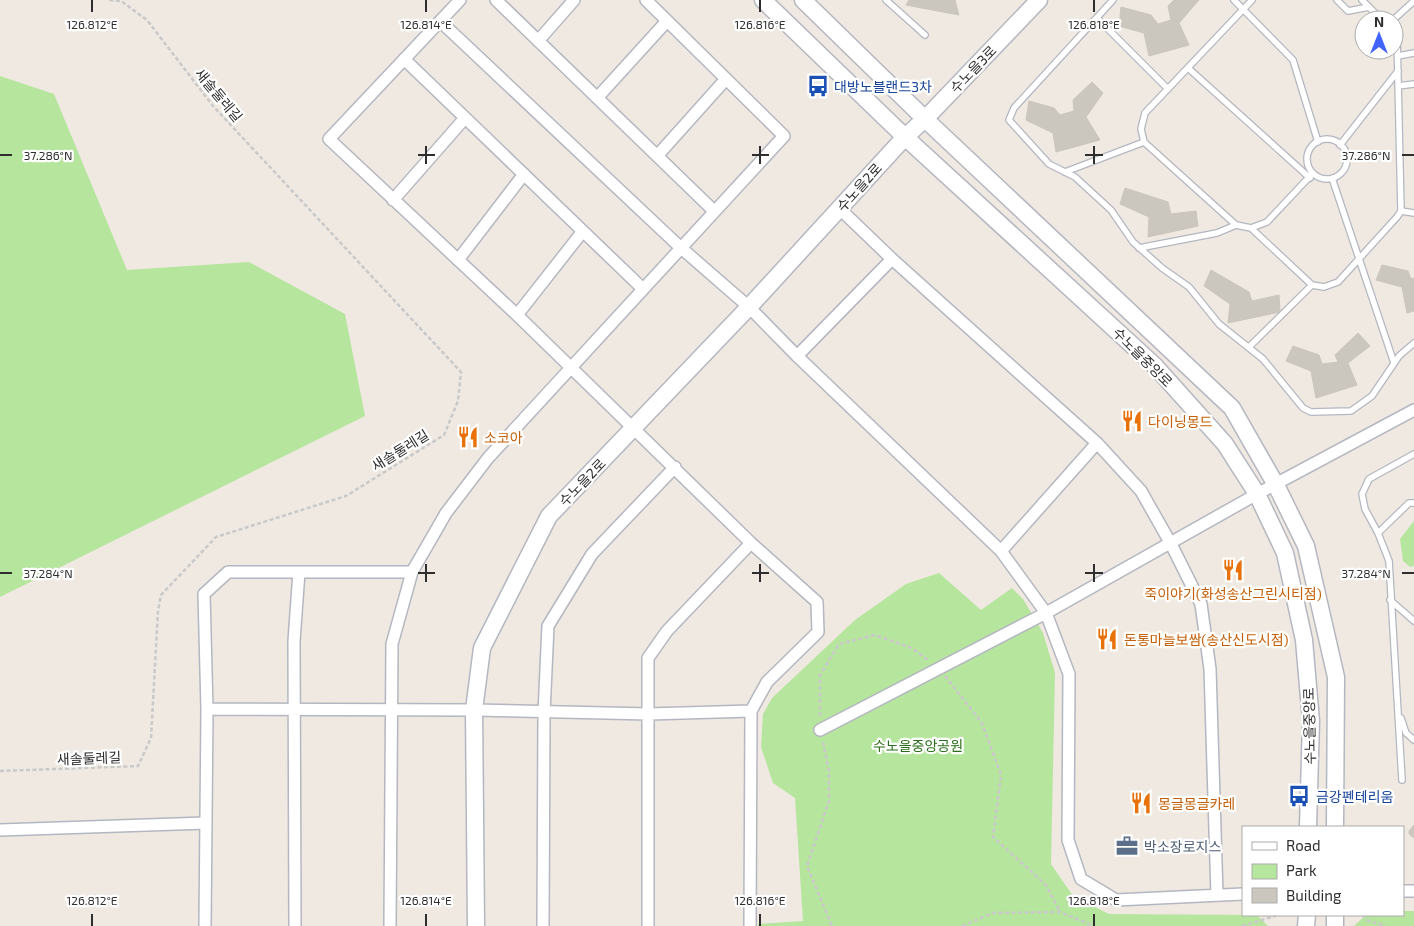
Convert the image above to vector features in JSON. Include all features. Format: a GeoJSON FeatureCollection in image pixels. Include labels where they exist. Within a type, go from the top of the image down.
{"type":"FeatureCollection","features":[{"type":"Feature","properties":{"kind":"main road","name":"수노을중앙로"},"geometry":{"type":"LineString","coordinates":[[763,0],[905,137],[1155,366],[1225,444],[1257,494],[1284,553],[1304,640],[1311,721],[1308,826]]}},
{"type":"Feature","properties":{"kind":"main road","name":"수노을중앙로"},"geometry":{"type":"LineString","coordinates":[[803,0],[925,119],[1232,408],[1276,485],[1306,546],[1336,677],[1336,826]]}},
{"type":"Feature","properties":{"kind":"main road","name":"수노을3로"},"geometry":{"type":"LineString","coordinates":[[905,137],[925,119],[1039,0]]}},
{"type":"Feature","properties":{"kind":"main road","name":"수노을2로"},"geometry":{"type":"LineString","coordinates":[[476,926],[474,710],[482,648],[549,516],[749,307],[905,137]]}},
{"type":"Feature","properties":{"kind":"street"},"geometry":{"type":"LineString","coordinates":[[460,0],[329,139],[517,315],[751,543],[817,602],[818,632],[767,682],[751,711],[750,926]]}},
{"type":"Feature","properties":{"kind":"street"},"geometry":{"type":"LineString","coordinates":[[496,0],[714,211]]}},
{"type":"Feature","properties":{"kind":"street"},"geometry":{"type":"LineString","coordinates":[[538,41],[574,0]]}},
{"type":"Feature","properties":{"kind":"street"},"geometry":{"type":"LineString","coordinates":[[390,926],[390,709],[392,644],[412,572],[446,513],[488,458],[642,288],[784,136],[646,0]]}},
{"type":"Feature","properties":{"kind":"street"},"geometry":{"type":"LineString","coordinates":[[597,98],[667,21]]}},
{"type":"Feature","properties":{"kind":"street"},"geometry":{"type":"LineString","coordinates":[[440,22],[680,247],[749,307],[796,356],[1001,551],[1046,613],[1070,674],[1068,840],[1081,880],[1116,900],[1242,894]]}},
{"type":"Feature","properties":{"kind":"street"},"geometry":{"type":"LineString","coordinates":[[404,59],[642,288]]}},
{"type":"Feature","properties":{"kind":"street"},"geometry":{"type":"LineString","coordinates":[[657,156],[726,79]]}},
{"type":"Feature","properties":{"kind":"street"},"geometry":{"type":"LineString","coordinates":[[393,200],[465,118]]}},
{"type":"Feature","properties":{"kind":"street"},"geometry":{"type":"LineString","coordinates":[[458,260],[524,174]]}},
{"type":"Feature","properties":{"kind":"street"},"geometry":{"type":"LineString","coordinates":[[840,209],[892,260],[1097,443],[1141,491],[1171,544],[1201,604],[1210,669],[1217,895]]}},
{"type":"Feature","properties":{"kind":"street"},"geometry":{"type":"LineString","coordinates":[[517,315],[583,231]]}},
{"type":"Feature","properties":{"kind":"street"},"geometry":{"type":"LineString","coordinates":[[796,356],[892,260]]}},
{"type":"Feature","properties":{"kind":"street"},"geometry":{"type":"LineString","coordinates":[[820,730],[1046,613],[1257,494],[1414,410]]}},
{"type":"Feature","properties":{"kind":"street"},"geometry":{"type":"LineString","coordinates":[[1001,551],[1097,443]]}},
{"type":"Feature","properties":{"kind":"street"},"geometry":{"type":"LineString","coordinates":[[543,926],[544,713],[548,626],[592,554],[675,467]]}},
{"type":"Feature","properties":{"kind":"street"},"geometry":{"type":"LineString","coordinates":[[648,926],[648,658],[667,631],[751,543]]}},
{"type":"Feature","properties":{"kind":"street"},"geometry":{"type":"LineString","coordinates":[[205,926],[207,709],[204,594],[228,572],[412,572]]}},
{"type":"Feature","properties":{"kind":"street"},"geometry":{"type":"LineString","coordinates":[[295,926],[294,641],[299,572]]}},
{"type":"Feature","properties":{"kind":"street"},"geometry":{"type":"LineString","coordinates":[[207,709],[390,709],[649,714],[751,711]]}},
{"type":"Feature","properties":{"kind":"street"},"geometry":{"type":"LineString","coordinates":[[0,830],[206,823]]}},
{"type":"Feature","properties":{"kind":"lane"},"geometry":{"type":"LineString","coordinates":[[886,0],[925,35]]}},
{"type":"Feature","properties":{"kind":"lane"},"geometry":{"type":"LineString","coordinates":[[1113,0],[1014,108],[1009,120],[1049,164],[1075,176],[1111,210],[1139,248],[1162,268],[1189,287],[1219,324],[1263,358],[1303,408],[1311,412],[1351,411],[1372,396],[1394,363],[1414,343]]}},
{"type":"Feature","properties":{"kind":"lane"},"geometry":{"type":"LineString","coordinates":[[1234,0],[1293,60],[1318,142]]}},
{"type":"Feature","properties":{"kind":"lane"},"geometry":{"type":"LineString","coordinates":[[1252,0],[1145,113],[1141,130],[1144,142],[1236,225],[1252,228],[1267,222],[1311,175]]}},
{"type":"Feature","properties":{"kind":"lane"},"geometry":{"type":"LineString","coordinates":[[1337,0],[1348,11],[1369,7]]}},
{"type":"Feature","properties":{"kind":"lane"},"geometry":{"type":"LineString","coordinates":[[1362,0],[1372,10]]}},
{"type":"Feature","properties":{"kind":"lane"},"geometry":{"type":"LineString","coordinates":[[1404,10],[1414,1]]}},
{"type":"Feature","properties":{"kind":"lane"},"geometry":{"type":"LineString","coordinates":[[1096,18],[1168,89]]}},
{"type":"Feature","properties":{"kind":"lane"},"geometry":{"type":"LineString","coordinates":[[1252,228],[1312,285],[1324,288],[1338,282],[1359,260],[1401,211],[1398,60]]}},
{"type":"Feature","properties":{"kind":"lane"},"geometry":{"type":"LineString","coordinates":[[1188,68],[1311,175],[1332,178],[1340,173],[1346,162],[1344,150],[1340,144],[1328,139],[1318,142],[1308,153],[1308,166],[1311,175]]}},
{"type":"Feature","properties":{"kind":"lane"},"geometry":{"type":"LineString","coordinates":[[1340,144],[1398,71]]}},
{"type":"Feature","properties":{"kind":"lane"},"geometry":{"type":"LineString","coordinates":[[1398,86],[1414,84]]}},
{"type":"Feature","properties":{"kind":"lane"},"geometry":{"type":"LineString","coordinates":[[1065,172],[1144,142]]}},
{"type":"Feature","properties":{"kind":"lane"},"geometry":{"type":"LineString","coordinates":[[1332,178],[1394,363]]}},
{"type":"Feature","properties":{"kind":"lane"},"geometry":{"type":"LineString","coordinates":[[1401,211],[1414,213]]}},
{"type":"Feature","properties":{"kind":"lane"},"geometry":{"type":"LineString","coordinates":[[1139,248],[1217,233],[1236,225]]}},
{"type":"Feature","properties":{"kind":"lane"},"geometry":{"type":"LineString","coordinates":[[1249,347],[1312,285]]}},
{"type":"Feature","properties":{"kind":"lane"},"geometry":{"type":"LineString","coordinates":[[1402,780],[1389,561],[1378,533],[1364,509],[1362,494],[1369,479],[1414,454]]}},
{"type":"Feature","properties":{"kind":"lane"},"geometry":{"type":"LineString","coordinates":[[1378,533],[1409,502],[1414,502]]}},
{"type":"Feature","properties":{"kind":"lane"},"geometry":{"type":"LineString","coordinates":[[1390,600],[1414,621]]}},
{"type":"Feature","properties":{"kind":"lane"},"geometry":{"type":"LineString","coordinates":[[1399,711],[1406,733],[1414,740]]}},
{"type":"Feature","properties":{"kind":"path","name":"새솔둘레길"},"geometry":{"type":"LineString","coordinates":[[0,771],[138,766],[151,738],[158,611],[161,595],[216,537],[346,496],[444,435],[458,400],[461,372],[213,106],[147,20],[121,1],[108,0]]}},
{"type":"Feature","properties":{"kind":"path"},"geometry":{"type":"LineString","coordinates":[[832,926],[807,866],[828,801],[829,771],[820,730],[820,675],[839,644],[875,635],[912,648],[939,669],[982,723],[1001,775],[993,837],[1046,885],[1060,912]]}},
{"type":"Feature","properties":{"kind":"path"},"geometry":{"type":"LineString","coordinates":[[962,926],[993,913],[1060,912],[1094,926]]}},
{"type":"Feature","properties":{"kind":"path"},"geometry":{"type":"LineString","coordinates":[[1242,926],[1275,916]]}},
{"type":"Feature","properties":{"kind":"path"},"geometry":{"type":"LineString","coordinates":[[1363,916],[1369,921],[1386,926]]}},
{"type":"Feature","properties":{"kind":"green space"},"geometry":{"type":"Polygon","coordinates":[[[0,76],[54,94],[127,270],[249,262],[345,314],[365,416],[0,597],[0,76]]]}},
{"type":"Feature","properties":{"kind":"green space"},"geometry":{"type":"Polygon","coordinates":[[[1414,521],[1414,566],[1410,567],[1403,561],[1400,539],[1414,521]]]}},
{"type":"Feature","properties":{"kind":"green space","name":"수노을중앙공원"},"geometry":{"type":"Polygon","coordinates":[[[939,573],[981,610],[1012,588],[1023,599],[1043,633],[1055,673],[1051,864],[1073,896],[1109,914],[1258,916],[1268,926],[758,926],[758,924],[803,921],[795,798],[773,783],[761,747],[763,714],[772,698],[855,620],[906,584],[939,573]]]}},
{"type":"Feature","properties":{"kind":"green space"},"geometry":{"type":"Polygon","coordinates":[[[1404,911],[1414,911],[1414,926],[1354,926],[1365,916],[1404,916],[1404,911]]]}},
{"type":"Feature","properties":{"kind":"building"},"geometry":{"type":"Polygon","coordinates":[[[909,0],[955,0],[959,15],[906,5],[909,0]]]}},
{"type":"Feature","properties":{"kind":"building"},"geometry":{"type":"Polygon","coordinates":[[[1174,0],[1199,0],[1179,23],[1189,45],[1149,56],[1144,33],[1119,26],[1121,7],[1151,15],[1158,24],[1171,20],[1168,6],[1174,0]]]}},
{"type":"Feature","properties":{"kind":"building"},"geometry":{"type":"Polygon","coordinates":[[[1092,82],[1103,93],[1086,117],[1100,140],[1056,152],[1053,133],[1026,120],[1029,101],[1054,108],[1060,115],[1074,111],[1073,100],[1092,82]]]}},
{"type":"Feature","properties":{"kind":"building"},"geometry":{"type":"Polygon","coordinates":[[[1125,188],[1168,202],[1171,214],[1196,211],[1198,226],[1148,237],[1149,217],[1120,204],[1125,188]]]}},
{"type":"Feature","properties":{"kind":"building"},"geometry":{"type":"Polygon","coordinates":[[[1382,265],[1408,271],[1411,279],[1414,278],[1414,311],[1407,313],[1402,287],[1376,280],[1382,265]]]}},
{"type":"Feature","properties":{"kind":"building"},"geometry":{"type":"Polygon","coordinates":[[[1211,270],[1249,292],[1252,301],[1279,295],[1280,312],[1228,323],[1230,304],[1204,286],[1211,270]]]}},
{"type":"Feature","properties":{"kind":"building"},"geometry":{"type":"Polygon","coordinates":[[[1358,333],[1370,346],[1348,363],[1357,385],[1316,398],[1311,371],[1286,361],[1293,346],[1319,355],[1322,364],[1338,362],[1335,355],[1358,333]]]}},
{"type":"Feature","properties":{"kind":"building"},"geometry":{"type":"Polygon","coordinates":[[[1414,825],[1414,838],[1409,834],[1409,831],[1414,825]]]}},
{"type":"Feature","properties":{"kind":"place","name":"대방노블랜드3차"},"geometry":{"type":"Point","coordinates":[818,86]}},
{"type":"Feature","properties":{"kind":"place","name":"다이닝몽드"},"geometry":{"type":"Point","coordinates":[1132,421]}},
{"type":"Feature","properties":{"kind":"place","name":"소코아"},"geometry":{"type":"Point","coordinates":[468,437]}},
{"type":"Feature","properties":{"kind":"place","name":"죽이야기(화성송산그린시티점)"},"geometry":{"type":"Point","coordinates":[1233,570]}},
{"type":"Feature","properties":{"kind":"place","name":"돈통마늘보쌈(송산신도시점)"},"geometry":{"type":"Point","coordinates":[1107,639]}},
{"type":"Feature","properties":{"kind":"place","name":"금강펜테리움"},"geometry":{"type":"Point","coordinates":[1299,796]}},
{"type":"Feature","properties":{"kind":"place","name":"몽글몽글카레"},"geometry":{"type":"Point","coordinates":[1141,803]}},
{"type":"Feature","properties":{"kind":"place","name":"박소장로지스"},"geometry":{"type":"Point","coordinates":[1127,846]}}]}
